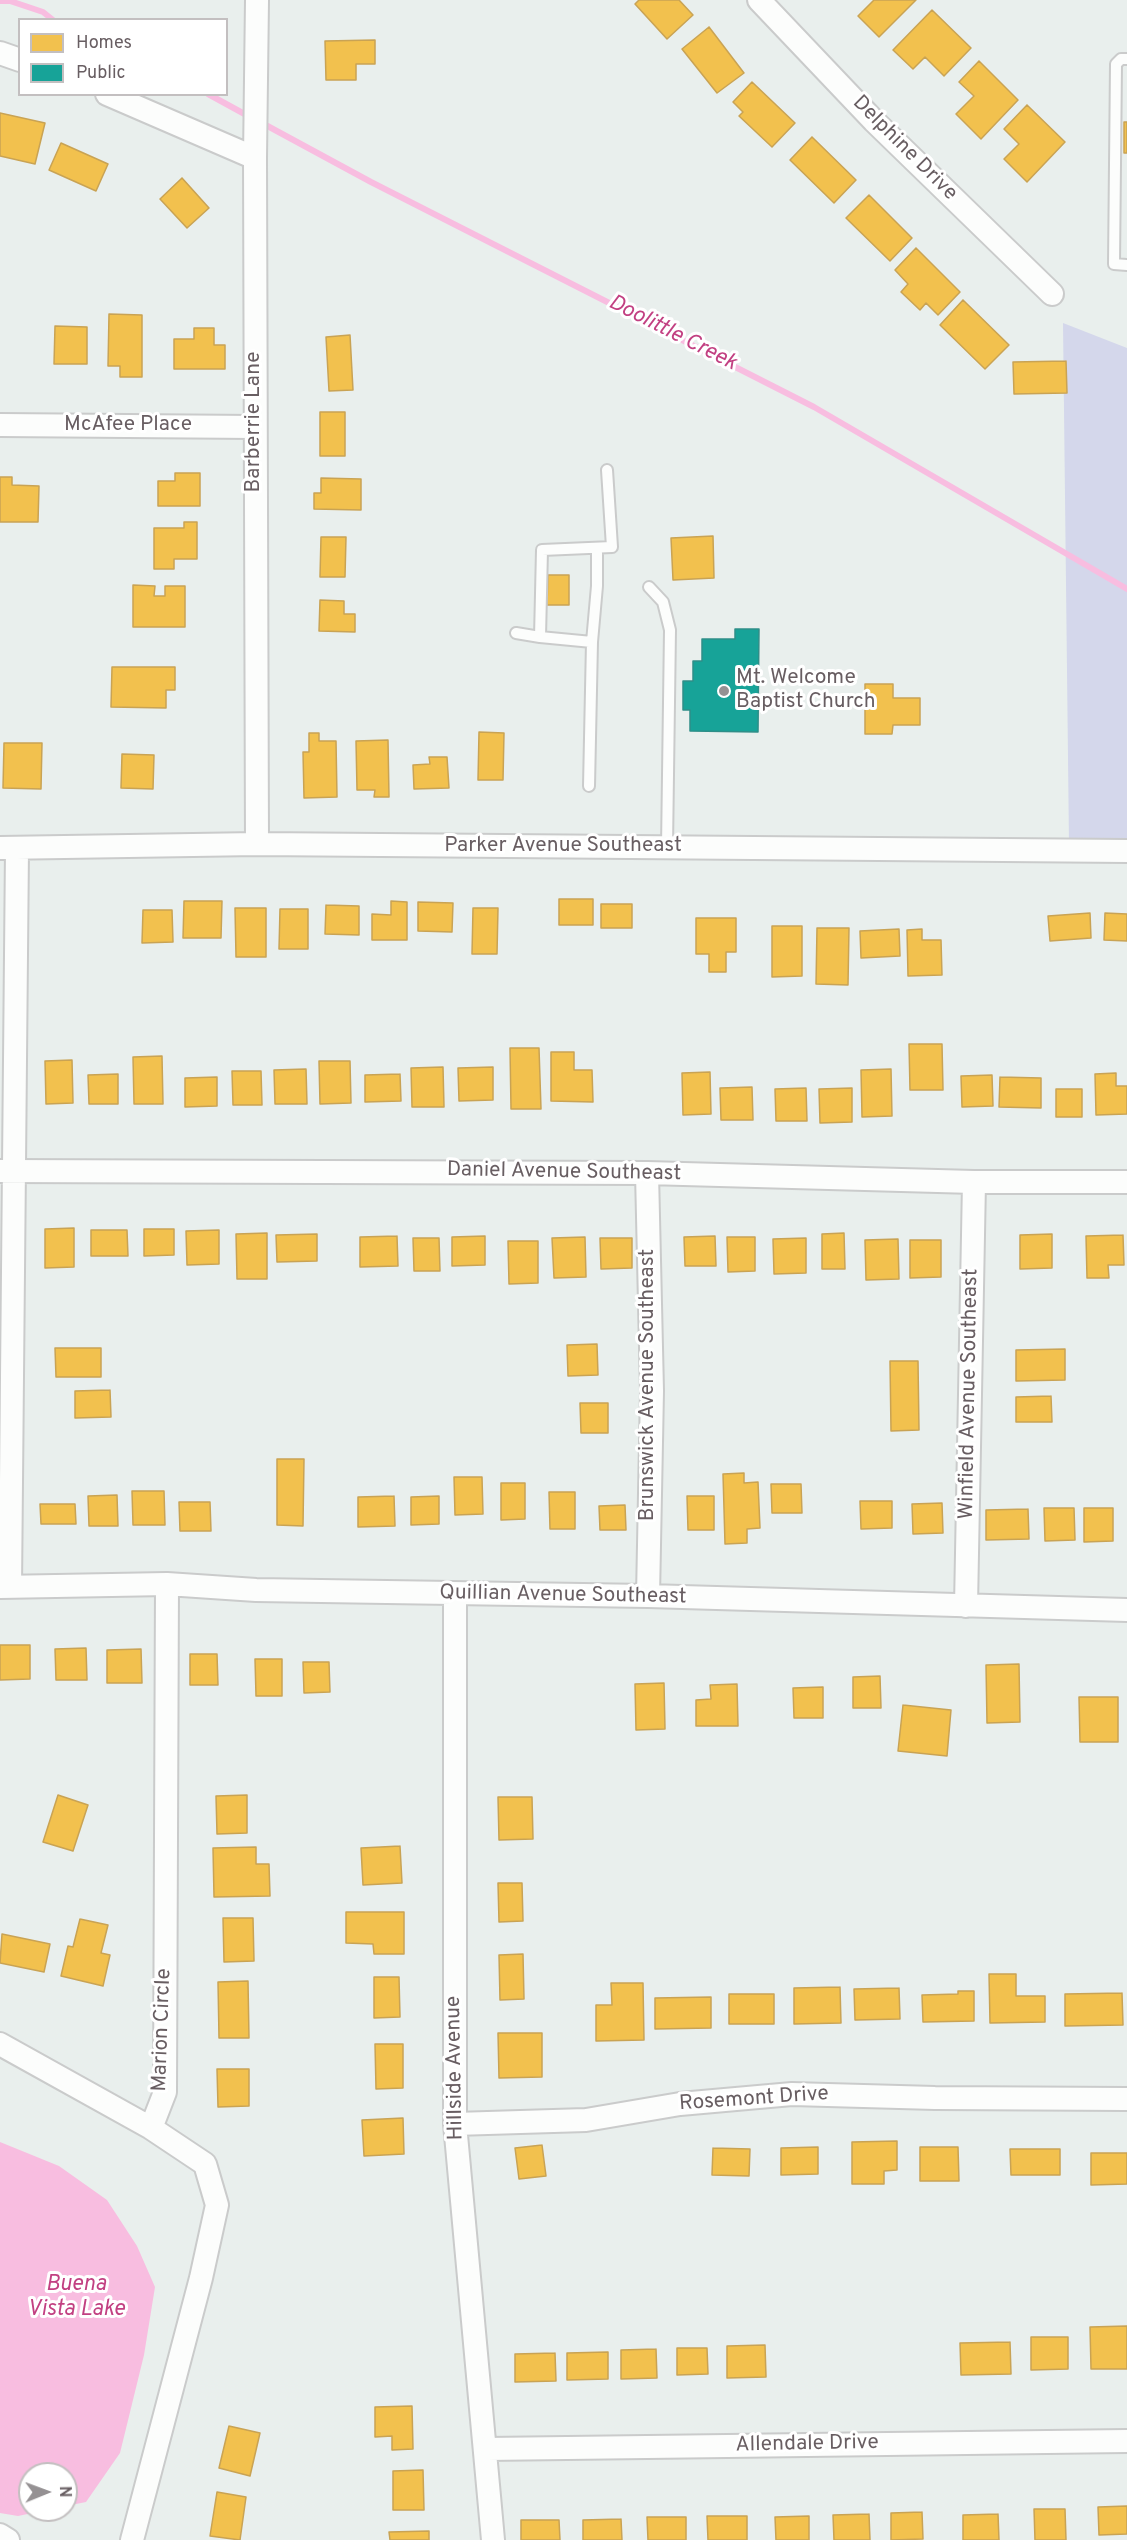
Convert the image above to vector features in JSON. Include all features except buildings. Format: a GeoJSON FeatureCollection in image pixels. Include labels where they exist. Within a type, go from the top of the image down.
{"type":"FeatureCollection","features":[{"type":"Feature","properties":{"kind":"street","name":"Barberrie Lane"},"geometry":{"type":"LineString","coordinates":[[257,0],[255,158],[257,844]]}},
{"type":"Feature","properties":{"kind":"street","name":"Delphine Drive"},"geometry":{"type":"LineString","coordinates":[[759,0],[874,121],[1052,294]]}},
{"type":"Feature","properties":{"kind":"street"},"geometry":{"type":"LineString","coordinates":[[0,52],[18,59]]}},
{"type":"Feature","properties":{"kind":"street"},"geometry":{"type":"LineString","coordinates":[[112,96],[255,158]]}},
{"type":"Feature","properties":{"kind":"street","name":"McAfee Place"},"geometry":{"type":"LineString","coordinates":[[0,425],[255,427]]}},
{"type":"Feature","properties":{"kind":"street","name":"Parker Avenue Southeast"},"geometry":{"type":"LineString","coordinates":[[8,848],[257,844],[1127,850]]}},
{"type":"Feature","properties":{"kind":"street"},"geometry":{"type":"LineString","coordinates":[[5,1587],[8,848]]}},
{"type":"Feature","properties":{"kind":"street","name":"Daniel Avenue Southeast"},"geometry":{"type":"LineString","coordinates":[[7,1171],[646,1173],[974,1182],[1127,1182]]}},
{"type":"Feature","properties":{"kind":"street","name":"Brunswick Avenue Southeast"},"geometry":{"type":"LineString","coordinates":[[646,1173],[652,1391],[648,1596]]}},
{"type":"Feature","properties":{"kind":"street","name":"Winfield Avenue Southeast"},"geometry":{"type":"LineString","coordinates":[[966,1606],[974,1182]]}},
{"type":"Feature","properties":{"kind":"street","name":"Quillian Avenue Southeast"},"geometry":{"type":"LineString","coordinates":[[5,1587],[167,1584],[256,1590],[455,1595],[648,1596],[1127,1610]]}},
{"type":"Feature","properties":{"kind":"street","name":"Marion Circle"},"geometry":{"type":"LineString","coordinates":[[151,2128],[165,2092],[167,1584]]}},
{"type":"Feature","properties":{"kind":"street","name":"Hillside Avenue"},"geometry":{"type":"LineString","coordinates":[[455,1595],[455,2124],[494,2540]]}},
{"type":"Feature","properties":{"kind":"street"},"geometry":{"type":"LineString","coordinates":[[0,2044],[151,2128],[205,2164],[217,2205],[201,2278],[132,2540]]}},
{"type":"Feature","properties":{"kind":"street","name":"Rosemont Drive"},"geometry":{"type":"LineString","coordinates":[[455,2124],[586,2120],[680,2104],[792,2094],[935,2098],[1127,2099]]}},
{"type":"Feature","properties":{"kind":"street","name":"Allendale Drive"},"geometry":{"type":"LineString","coordinates":[[487,2449],[1127,2440]]}},
{"type":"Feature","properties":{"kind":"street"},"geometry":{"type":"LineString","coordinates":[[0,2535],[8,2540]]}},
{"type":"Feature","properties":{"kind":"lane"},"geometry":{"type":"LineString","coordinates":[[1127,59],[1121,59],[1116,64],[1114,264],[1127,265]]}},
{"type":"Feature","properties":{"kind":"lane"},"geometry":{"type":"LineString","coordinates":[[540,637],[542,550],[612,547],[607,470]]}},
{"type":"Feature","properties":{"kind":"lane"},"geometry":{"type":"LineString","coordinates":[[589,786],[592,642],[597,586],[597,548]]}},
{"type":"Feature","properties":{"kind":"lane"},"geometry":{"type":"LineString","coordinates":[[649,587],[663,602],[670,630],[667,848]]}},
{"type":"Feature","properties":{"kind":"lane"},"geometry":{"type":"LineString","coordinates":[[516,633],[592,642]]}},
{"type":"Feature","properties":{"kind":"shaded area"},"geometry":{"type":"Polygon","coordinates":[[[1063,323],[1127,348],[1127,846],[1069,844],[1063,323]]]}},
{"type":"Feature","properties":{"kind":"water","name":"Buena Vista Lake"},"geometry":{"type":"Polygon","coordinates":[[[0,2142],[59,2166],[107,2200],[137,2246],[155,2287],[144,2355],[120,2453],[86,2502],[78,2504],[78,2462],[18,2462],[18,2516],[0,2513],[0,2142]]]}},
{"type":"Feature","properties":{"kind":"waterway","name":"Doolittle Creek"},"geometry":{"type":"LineString","coordinates":[[0,1],[10,1],[43,12],[50,18]]}},
{"type":"Feature","properties":{"kind":"waterway","name":"Doolittle Creek"},"geometry":{"type":"LineString","coordinates":[[212,96],[250,117]]}},
{"type":"Feature","properties":{"kind":"waterway","name":"Doolittle Creek"},"geometry":{"type":"LineString","coordinates":[[262,123],[371,182],[814,407],[1127,589]]}},
{"type":"Feature","properties":{"kind":"place","name":"Mt. Welcome Baptist Church"},"geometry":{"type":"Point","coordinates":[724,691]}}]}
